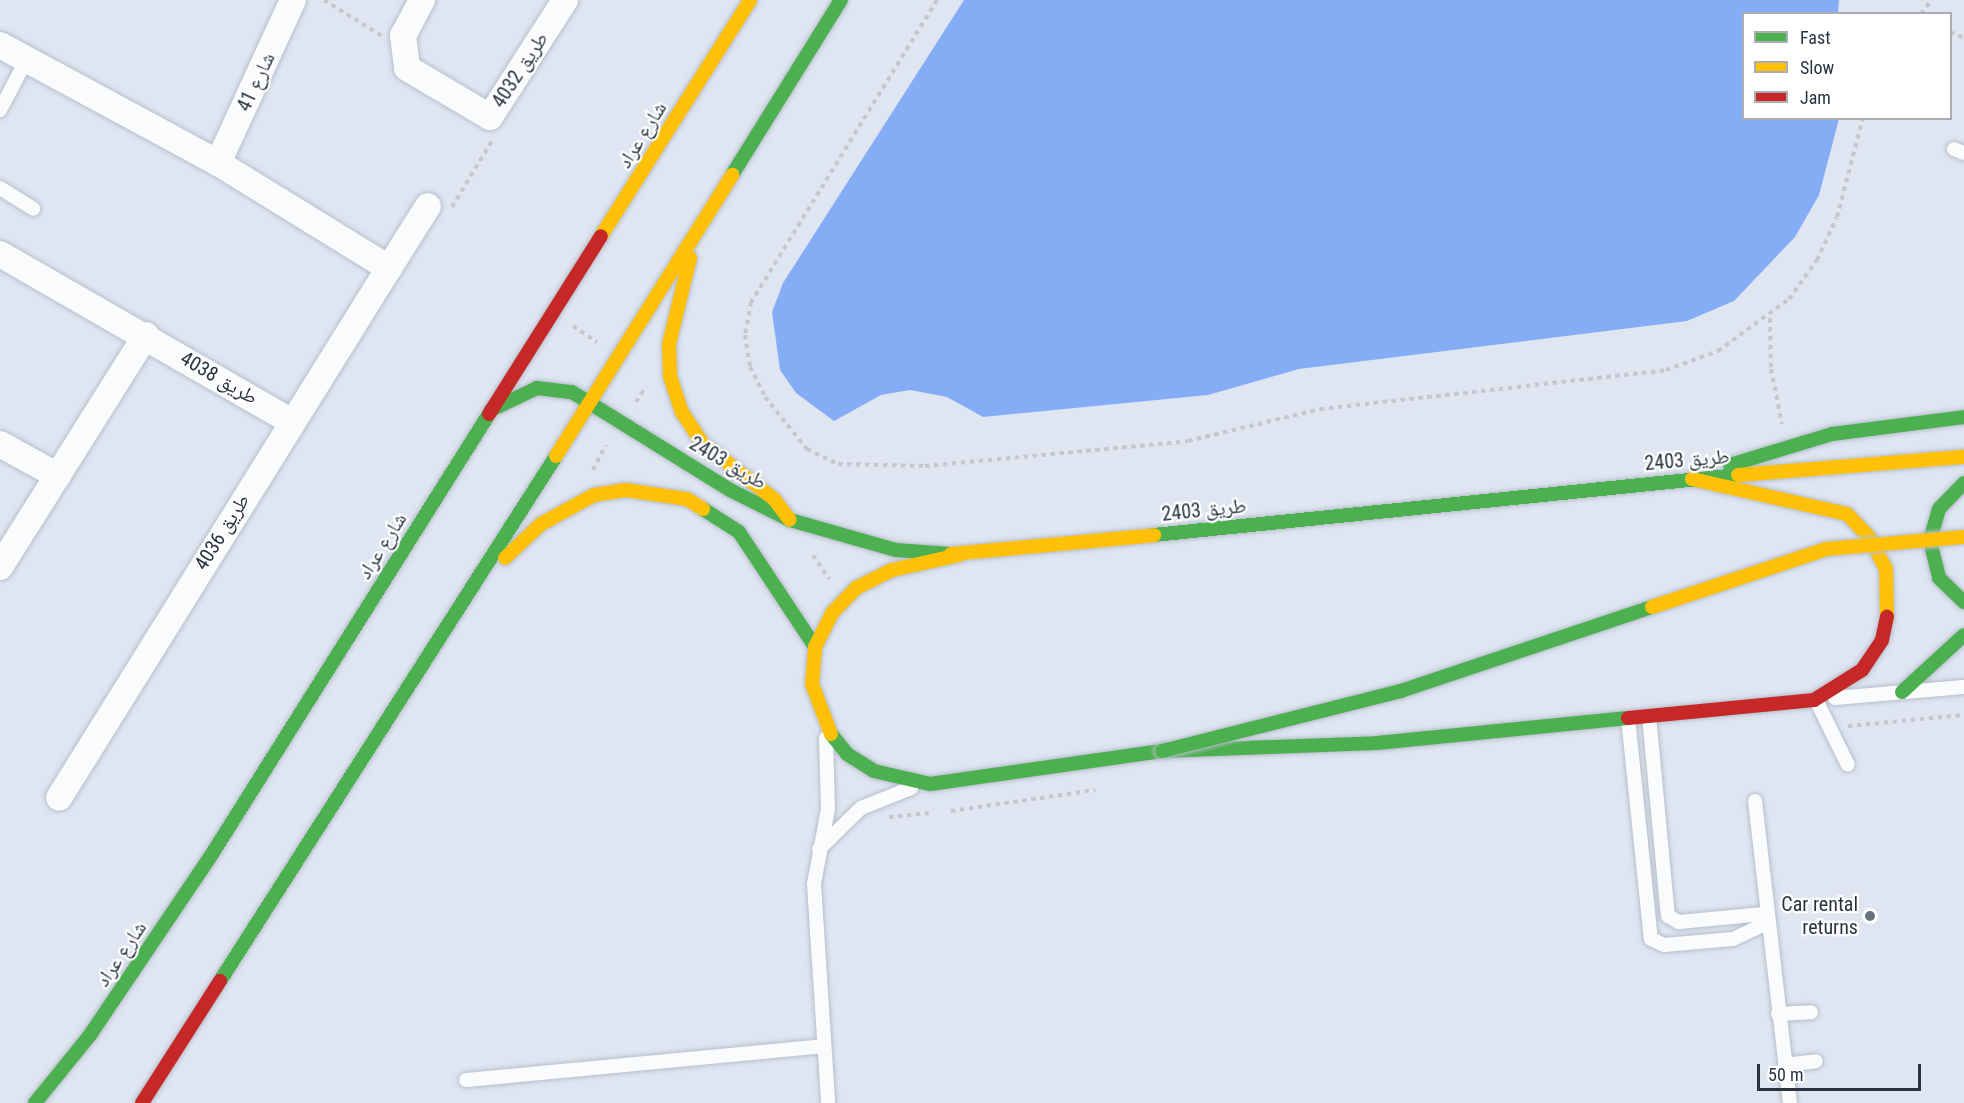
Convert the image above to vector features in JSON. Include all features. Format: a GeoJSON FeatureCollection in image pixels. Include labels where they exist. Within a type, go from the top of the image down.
{"type":"FeatureCollection","features":[{"type":"Feature","properties":{"kind":"main road","name":"شارع عراد"},"geometry":{"type":"LineString","coordinates":[[35,1103],[90,1035],[212,854],[750,0]]}},
{"type":"Feature","properties":{"kind":"main road"},"geometry":{"type":"LineString","coordinates":[[142,1103],[455,617],[588,400],[841,0]]}},
{"type":"Feature","properties":{"kind":"main road"},"geometry":{"type":"LineString","coordinates":[[698,228],[669,344],[670,376],[682,412],[702,443],[774,499],[790,520]]}},
{"type":"Feature","properties":{"kind":"main road","name":"طريق 2403"},"geometry":{"type":"LineString","coordinates":[[490,410],[537,388],[588,400],[730,490],[790,520],[896,550],[959,555],[1692,479],[1964,457]]}},
{"type":"Feature","properties":{"kind":"main road"},"geometry":{"type":"LineString","coordinates":[[1692,479],[1786,445],[1859,429],[1964,417]]}},
{"type":"Feature","properties":{"kind":"main road"},"geometry":{"type":"LineString","coordinates":[[959,555],[892,570],[843,601],[815,647],[812,684],[824,725],[847,754],[874,771],[930,784],[1162,751],[1377,743],[1814,700],[1862,670],[1882,640],[1890,605],[1887,581],[1869,537],[1846,514],[1811,502],[1692,479]]}},
{"type":"Feature","properties":{"kind":"main road"},"geometry":{"type":"LineString","coordinates":[[1964,483],[1939,509],[1930,541],[1939,578],[1964,602]]}},
{"type":"Feature","properties":{"kind":"main road"},"geometry":{"type":"LineString","coordinates":[[455,617],[508,554],[572,503],[626,490],[657,491],[687,499],[739,532],[815,647]]}},
{"type":"Feature","properties":{"kind":"main road"},"geometry":{"type":"LineString","coordinates":[[1162,751],[1401,691],[1826,549],[1964,537]]}},
{"type":"Feature","properties":{"kind":"main road"},"geometry":{"type":"LineString","coordinates":[[1902,692],[1964,635]]}},
{"type":"Feature","properties":{"kind":"street"},"geometry":{"type":"LineString","coordinates":[[401,47],[422,0]]}},
{"type":"Feature","properties":{"kind":"street","name":"طريق 4032"},"geometry":{"type":"LineString","coordinates":[[401,47],[413,75],[490,117],[565,0]]}},
{"type":"Feature","properties":{"kind":"street","name":"شارع 41"},"geometry":{"type":"LineString","coordinates":[[218,163],[287,3]]}},
{"type":"Feature","properties":{"kind":"street"},"geometry":{"type":"LineString","coordinates":[[0,45],[218,163],[389,268]]}},
{"type":"Feature","properties":{"kind":"street","name":"طريق 4036"},"geometry":{"type":"LineString","coordinates":[[59,798],[291,420],[428,206]]}},
{"type":"Feature","properties":{"kind":"street","name":"طريق 4038"},"geometry":{"type":"LineString","coordinates":[[0,254],[291,420]]}},
{"type":"Feature","properties":{"kind":"street"},"geometry":{"type":"LineString","coordinates":[[0,567],[146,336]]}},
{"type":"Feature","properties":{"kind":"street"},"geometry":{"type":"LineString","coordinates":[[0,444],[58,476]]}},
{"type":"Feature","properties":{"kind":"lane"},"geometry":{"type":"LineString","coordinates":[[0,110],[27,59]]}},
{"type":"Feature","properties":{"kind":"lane"},"geometry":{"type":"LineString","coordinates":[[0,188],[33,209]]}},
{"type":"Feature","properties":{"kind":"lane"},"geometry":{"type":"LineString","coordinates":[[1848,765],[1814,700],[1964,687]]}},
{"type":"Feature","properties":{"kind":"lane"},"geometry":{"type":"LineString","coordinates":[[1649,716],[1668,916],[1679,922],[1765,919]]}},
{"type":"Feature","properties":{"kind":"lane"},"geometry":{"type":"LineString","coordinates":[[1628,718],[1651,939],[1664,945],[1733,939],[1765,919]]}},
{"type":"Feature","properties":{"kind":"lane"},"geometry":{"type":"LineString","coordinates":[[824,725],[828,798],[814,884],[828,1103]]}},
{"type":"Feature","properties":{"kind":"lane"},"geometry":{"type":"LineString","coordinates":[[818,850],[861,808],[930,784]]}},
{"type":"Feature","properties":{"kind":"lane"},"geometry":{"type":"LineString","coordinates":[[1755,801],[1765,919],[1790,1103]]}},
{"type":"Feature","properties":{"kind":"lane"},"geometry":{"type":"LineString","coordinates":[[1778,1014],[1811,1012]]}},
{"type":"Feature","properties":{"kind":"lane"},"geometry":{"type":"LineString","coordinates":[[466,1080],[823,1046]]}},
{"type":"Feature","properties":{"kind":"lane"},"geometry":{"type":"LineString","coordinates":[[1785,1065],[1816,1061]]}},
{"type":"Feature","properties":{"kind":"path"},"geometry":{"type":"LineString","coordinates":[[324,0],[401,47]]}},
{"type":"Feature","properties":{"kind":"path"},"geometry":{"type":"LineString","coordinates":[[937,0],[751,302],[748,356],[765,397],[807,449],[838,464],[925,466],[1188,441],[1320,409],[1666,370],[1718,351],[1770,318],[1817,260],[1837,217],[1862,120]]}},
{"type":"Feature","properties":{"kind":"path"},"geometry":{"type":"LineString","coordinates":[[428,206],[447,214],[502,124],[490,117]]}},
{"type":"Feature","properties":{"kind":"path"},"geometry":{"type":"LineString","coordinates":[[552,312],[617,354]]}},
{"type":"Feature","properties":{"kind":"path"},"geometry":{"type":"LineString","coordinates":[[1770,318],[1771,369],[1786,445]]}},
{"type":"Feature","properties":{"kind":"path"},"geometry":{"type":"LineString","coordinates":[[801,549],[811,552],[843,601]]}},
{"type":"Feature","properties":{"kind":"water"},"geometry":{"type":"Polygon","coordinates":[[[964,0],[1839,0],[1838,12],[1742,12],[1742,120],[1839,120],[1819,195],[1795,237],[1734,301],[1687,321],[1299,369],[1208,395],[983,417],[947,397],[910,390],[881,395],[834,421],[796,393],[780,370],[772,312],[783,283],[964,0]]]}},
{"type":"Feature","properties":{"kind":"traffic: fast"},"geometry":{"type":"LineString","coordinates":[[732,175],[841,0]]}},
{"type":"Feature","properties":{"kind":"traffic: fast"},"geometry":{"type":"LineString","coordinates":[[491,410],[537,388],[572,392],[730,490],[790,520],[896,550],[951,554]]}},
{"type":"Feature","properties":{"kind":"traffic: fast"},"geometry":{"type":"LineString","coordinates":[[35,1103],[90,1035],[212,854],[489,414]]}},
{"type":"Feature","properties":{"kind":"traffic: fast"},"geometry":{"type":"LineString","coordinates":[[1730,465],[1832,434],[1964,417]]}},
{"type":"Feature","properties":{"kind":"traffic: fast"},"geometry":{"type":"LineString","coordinates":[[220,981],[556,456]]}},
{"type":"Feature","properties":{"kind":"traffic: fast"},"geometry":{"type":"LineString","coordinates":[[1154,535],[1738,475]]}},
{"type":"Feature","properties":{"kind":"traffic: fast"},"geometry":{"type":"LineString","coordinates":[[1964,483],[1939,509],[1930,541],[1939,578],[1964,602]]}},
{"type":"Feature","properties":{"kind":"traffic: fast"},"geometry":{"type":"LineString","coordinates":[[703,509],[739,532],[815,647]]}},
{"type":"Feature","properties":{"kind":"traffic: fast"},"geometry":{"type":"LineString","coordinates":[[1162,751],[1401,691],[1652,607]]}},
{"type":"Feature","properties":{"kind":"traffic: fast"},"geometry":{"type":"LineString","coordinates":[[1902,692],[1964,635]]}},
{"type":"Feature","properties":{"kind":"traffic: fast"},"geometry":{"type":"LineString","coordinates":[[831,734],[847,754],[874,771],[930,784],[1162,751],[1377,743],[1628,718]]}},
{"type":"Feature","properties":{"kind":"traffic: slow"},"geometry":{"type":"LineString","coordinates":[[601,236],[750,0]]}},
{"type":"Feature","properties":{"kind":"traffic: slow"},"geometry":{"type":"LineString","coordinates":[[556,456],[732,175]]}},
{"type":"Feature","properties":{"kind":"traffic: slow"},"geometry":{"type":"LineString","coordinates":[[690,258],[669,344],[670,376],[682,412],[702,443],[774,499],[790,520]]}},
{"type":"Feature","properties":{"kind":"traffic: slow"},"geometry":{"type":"LineString","coordinates":[[1738,475],[1964,457]]}},
{"type":"Feature","properties":{"kind":"traffic: slow"},"geometry":{"type":"LineString","coordinates":[[1692,479],[1847,514],[1869,537],[1886,569],[1887,617]]}},
{"type":"Feature","properties":{"kind":"traffic: slow"},"geometry":{"type":"LineString","coordinates":[[505,558],[541,524],[594,495],[626,490],[687,499],[703,509]]}},
{"type":"Feature","properties":{"kind":"traffic: slow"},"geometry":{"type":"LineString","coordinates":[[951,554],[1154,535]]}},
{"type":"Feature","properties":{"kind":"traffic: slow"},"geometry":{"type":"LineString","coordinates":[[1652,607],[1826,549],[1964,537]]}},
{"type":"Feature","properties":{"kind":"traffic: slow"},"geometry":{"type":"LineString","coordinates":[[831,734],[812,684],[815,647],[832,613],[856,588],[892,570],[959,555]]}},
{"type":"Feature","properties":{"kind":"traffic: jam"},"geometry":{"type":"LineString","coordinates":[[489,414],[601,236]]}},
{"type":"Feature","properties":{"kind":"traffic: jam"},"geometry":{"type":"LineString","coordinates":[[1628,718],[1814,700],[1862,670],[1882,640],[1887,617]]}},
{"type":"Feature","properties":{"kind":"traffic: jam"},"geometry":{"type":"LineString","coordinates":[[142,1103],[220,981]]}},
{"type":"Feature","properties":{"kind":"place","name":"Car rental returns"},"geometry":{"type":"Point","coordinates":[1870,916]}}]}
